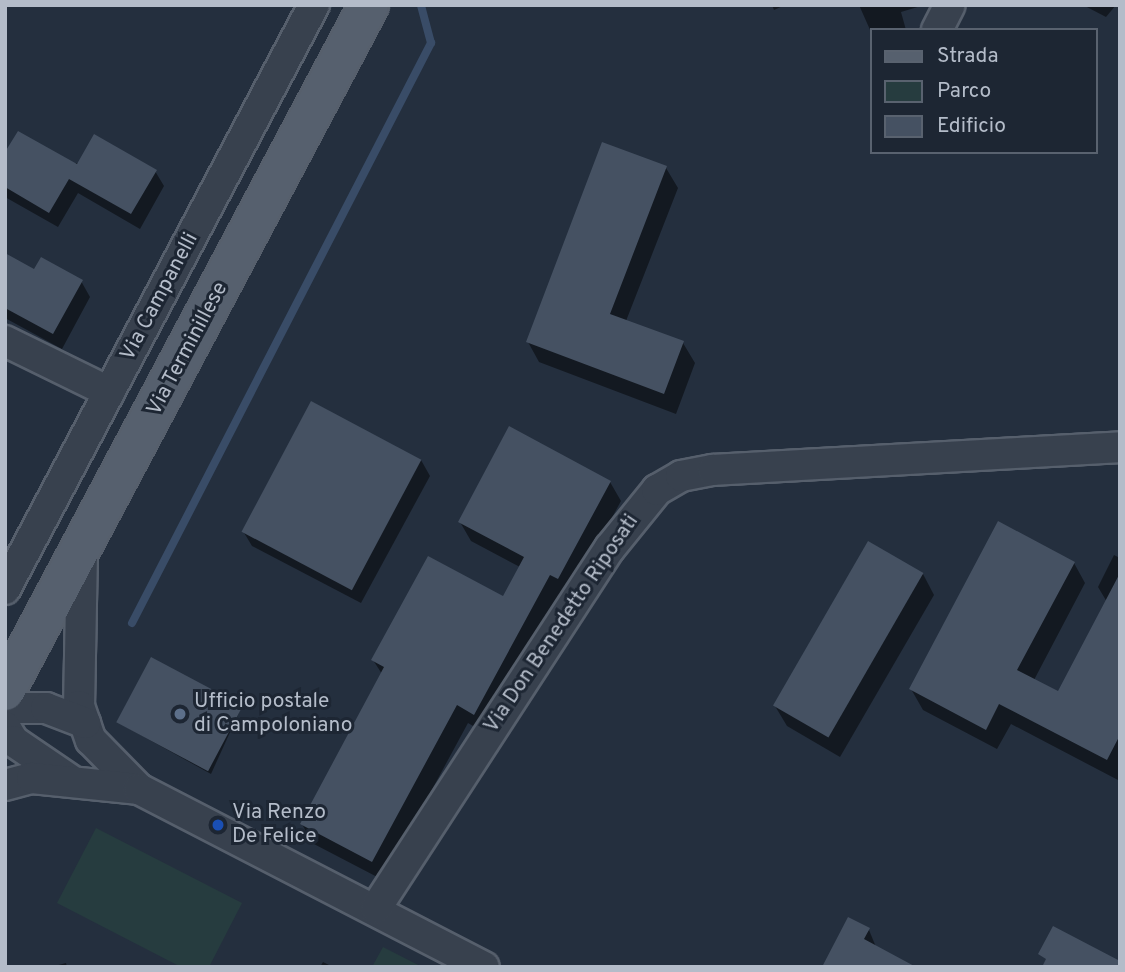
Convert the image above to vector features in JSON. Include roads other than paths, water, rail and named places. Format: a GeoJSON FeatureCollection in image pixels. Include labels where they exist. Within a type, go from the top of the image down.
{"type":"FeatureCollection","features":[{"type":"Feature","properties":{"kind":"main road","name":"Via Terminillese"},"geometry":{"type":"LineString","coordinates":[[5,691],[82,551],[369,5]]}},
{"type":"Feature","properties":{"kind":"street","name":"Via Campanelli"},"geometry":{"type":"LineString","coordinates":[[5,589],[314,5]]}},
{"type":"Feature","properties":{"kind":"street"},"geometry":{"type":"LineString","coordinates":[[938,28],[950,5]]}},
{"type":"Feature","properties":{"kind":"street"},"geometry":{"type":"LineString","coordinates":[[5,341],[109,392]]}},
{"type":"Feature","properties":{"kind":"street","name":"Via Don Benedetto Riposati"},"geometry":{"type":"LineString","coordinates":[[376,908],[610,548],[657,490],[681,476],[713,470],[1120,447]]}},
{"type":"Feature","properties":{"kind":"street"},"geometry":{"type":"LineString","coordinates":[[82,551],[75,648],[85,723],[91,740],[139,789],[376,908],[484,967]]}},
{"type":"Feature","properties":{"kind":"street"},"geometry":{"type":"LineString","coordinates":[[5,708],[46,708],[85,723]]}},
{"type":"Feature","properties":{"kind":"street"},"geometry":{"type":"LineString","coordinates":[[5,727],[13,741],[72,781]]}},
{"type":"Feature","properties":{"kind":"street"},"geometry":{"type":"LineString","coordinates":[[5,785],[32,778],[139,789]]}},
{"type":"Feature","properties":{"kind":"waterway"},"geometry":{"type":"LineString","coordinates":[[132,623],[431,43],[421,5]]}},
{"type":"Feature","properties":{"kind":"place","name":"Ufficio postale di Campoloniano"},"geometry":{"type":"Point","coordinates":[180,714]}},
{"type":"Feature","properties":{"kind":"place","name":"Via Renzo De Felice"},"geometry":{"type":"Point","coordinates":[218,825]}}]}
